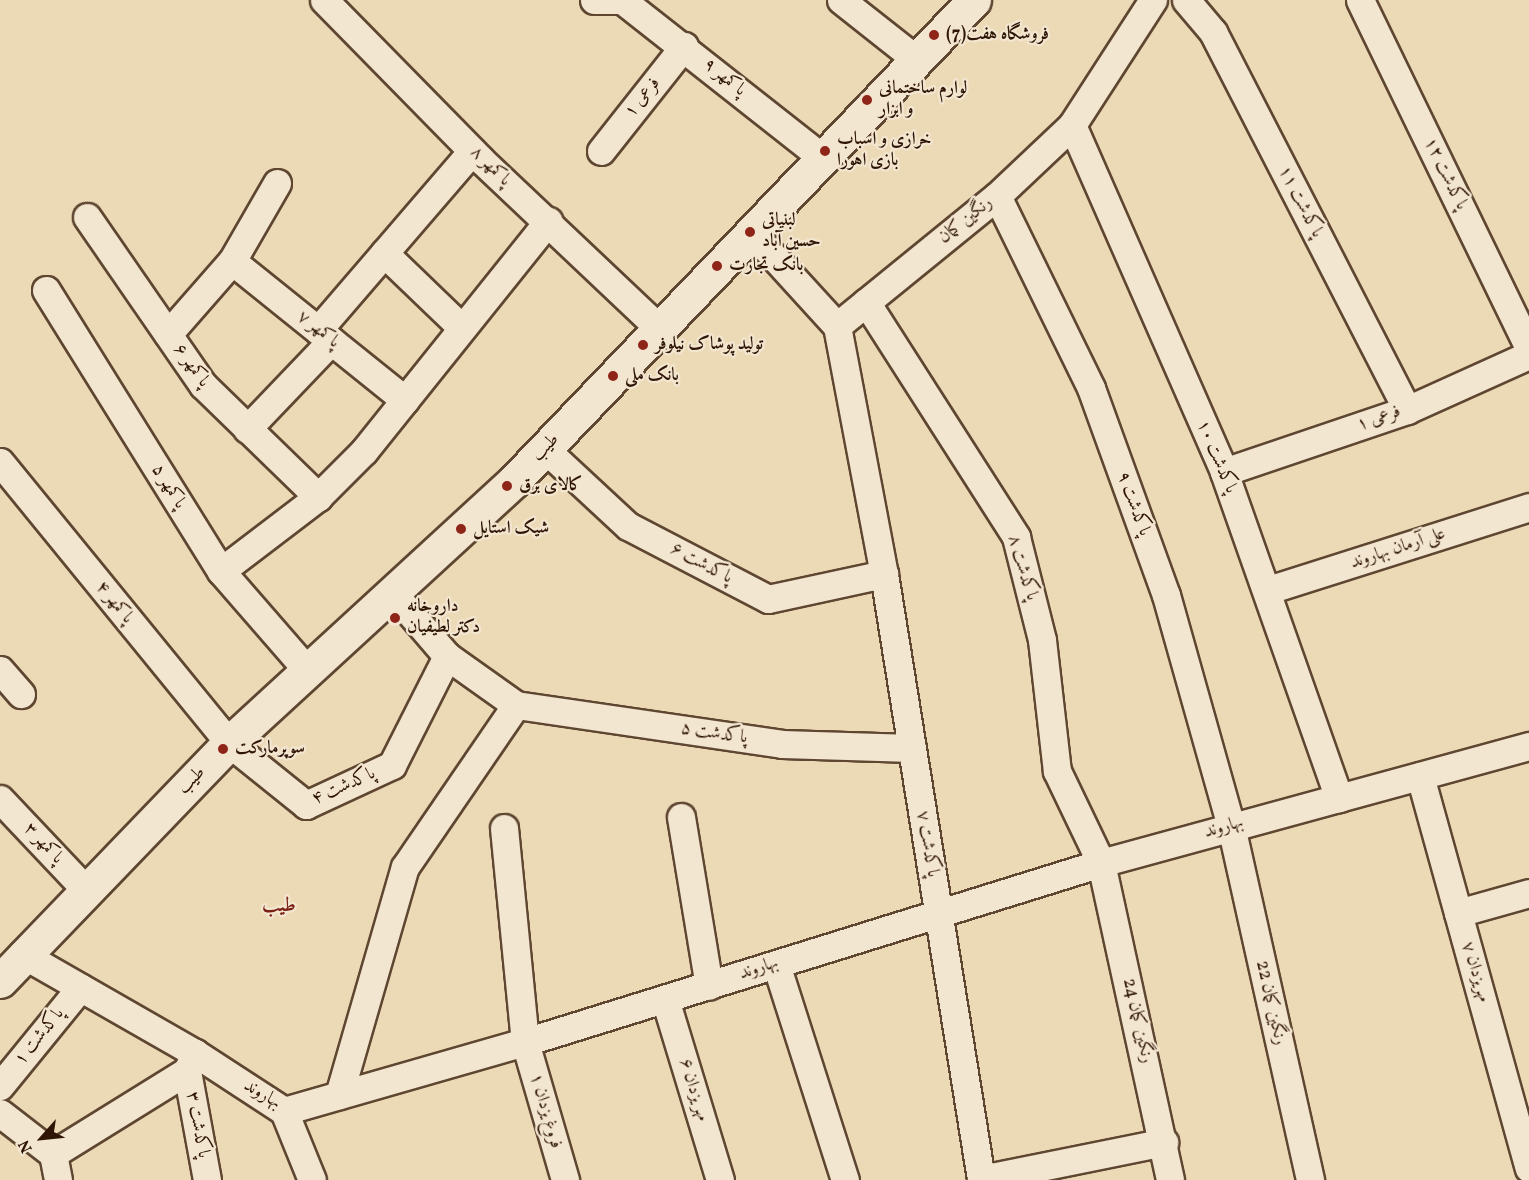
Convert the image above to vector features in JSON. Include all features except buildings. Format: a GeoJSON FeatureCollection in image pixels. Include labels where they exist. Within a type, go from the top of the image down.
{"type":"FeatureCollection","features":[{"type":"Feature","properties":{"kind":"main road","name":"طیب"},"geometry":{"type":"LineString","coordinates":[[0,981],[22,954],[229,743],[393,593],[545,449],[974,0]]}},
{"type":"Feature","properties":{"kind":"street","name":"پاکمهر ۸"},"geometry":{"type":"LineString","coordinates":[[324,0],[472,151],[660,329]]}},
{"type":"Feature","properties":{"kind":"street","name":"پاکمهر ۹"},"geometry":{"type":"LineString","coordinates":[[594,0],[622,0],[684,46],[824,158]]}},
{"type":"Feature","properties":{"kind":"street"},"geometry":{"type":"LineString","coordinates":[[841,0],[917,60]]}},
{"type":"Feature","properties":{"kind":"street","name":"رنگین کمان"},"geometry":{"type":"LineString","coordinates":[[837,326],[997,196],[1072,124],[1152,0]]}},
{"type":"Feature","properties":{"kind":"street","name":"پاکدشت ۱۱"},"geometry":{"type":"LineString","coordinates":[[1186,0],[1213,32],[1407,410]]}},
{"type":"Feature","properties":{"kind":"street","name":"پاکدشت ۱۲"},"geometry":{"type":"LineString","coordinates":[[1360,0],[1529,348]]}},
{"type":"Feature","properties":{"kind":"street","name":"فرعی ۱"},"geometry":{"type":"LineString","coordinates":[[601,151],[684,46]]}},
{"type":"Feature","properties":{"kind":"street","name":"پاکدشت ۱۰"},"geometry":{"type":"LineString","coordinates":[[1072,124],[1224,472],[1268,590],[1339,798]]}},
{"type":"Feature","properties":{"kind":"street"},"geometry":{"type":"LineString","coordinates":[[247,429],[325,336],[384,253],[472,151]]}},
{"type":"Feature","properties":{"kind":"street"},"geometry":{"type":"LineString","coordinates":[[168,334],[232,261],[277,183]]}},
{"type":"Feature","properties":{"kind":"street","name":"پاکدشت ۹"},"geometry":{"type":"LineString","coordinates":[[997,196],[1091,388],[1166,595],[1231,826]]}},
{"type":"Feature","properties":{"kind":"street","name":"پاکمهر ۶"},"geometry":{"type":"LineString","coordinates":[[87,217],[203,385],[318,497]]}},
{"type":"Feature","properties":{"kind":"street"},"geometry":{"type":"LineString","coordinates":[[220,571],[318,497],[364,451],[548,221]]}},
{"type":"Feature","properties":{"kind":"street"},"geometry":{"type":"LineString","coordinates":[[752,233],[837,326]]}},
{"type":"Feature","properties":{"kind":"street"},"geometry":{"type":"LineString","coordinates":[[384,253],[462,328]]}},
{"type":"Feature","properties":{"kind":"street","name":"پاکمهر ۷"},"geometry":{"type":"LineString","coordinates":[[232,261],[405,400]]}},
{"type":"Feature","properties":{"kind":"street","name":"پاکمهر ۵"},"geometry":{"type":"LineString","coordinates":[[46,290],[220,571],[308,671]]}},
{"type":"Feature","properties":{"kind":"street","name":"پاکدشت ۸"},"geometry":{"type":"LineString","coordinates":[[866,302],[1016,537],[1042,640],[1057,771],[1101,863]]}},
{"type":"Feature","properties":{"kind":"street","name":"پاکدشت ۷"},"geometry":{"type":"LineString","coordinates":[[837,326],[884,574],[981,1179],[1164,1142]]}},
{"type":"Feature","properties":{"kind":"street","name":"فرعی ۱"},"geometry":{"type":"LineString","coordinates":[[1224,472],[1407,410],[1529,355]]}},
{"type":"Feature","properties":{"kind":"street","name":"پاکدشت ۶"},"geometry":{"type":"LineString","coordinates":[[545,449],[628,526],[768,599],[884,574]]}},
{"type":"Feature","properties":{"kind":"street","name":"پاکمهر ۴"},"geometry":{"type":"LineString","coordinates":[[0,462],[229,743]]}},
{"type":"Feature","properties":{"kind":"street","name":"علی آرمان بهاروند"},"geometry":{"type":"LineString","coordinates":[[1268,590],[1529,507]]}},
{"type":"Feature","properties":{"kind":"street"},"geometry":{"type":"LineString","coordinates":[[339,1095],[405,867],[516,705],[447,656],[393,593]]}},
{"type":"Feature","properties":{"kind":"street","name":"پاکدشت ۴"},"geometry":{"type":"LineString","coordinates":[[229,743],[306,805],[392,765],[447,656]]}},
{"type":"Feature","properties":{"kind":"street"},"geometry":{"type":"LineString","coordinates":[[0,670],[21,694]]}},
{"type":"Feature","properties":{"kind":"street","name":"پاکدشت ۵"},"geometry":{"type":"LineString","coordinates":[[516,705],[782,744],[912,748]]}},
{"type":"Feature","properties":{"kind":"street","name":"بهاروند"},"geometry":{"type":"LineString","coordinates":[[22,954],[80,988],[191,1062],[284,1111],[525,1042],[1101,863],[1529,746]]}},
{"type":"Feature","properties":{"kind":"street","name":"مهریزدان ۷"},"geometry":{"type":"LineString","coordinates":[[1420,776],[1458,913],[1518,1081],[1529,1168]]}},
{"type":"Feature","properties":{"kind":"street","name":"پاکمهر ۳"},"geometry":{"type":"LineString","coordinates":[[0,799],[86,889]]}},
{"type":"Feature","properties":{"kind":"street"},"geometry":{"type":"LineString","coordinates":[[681,817],[709,986]]}},
{"type":"Feature","properties":{"kind":"street","name":"رنگین کمان 22"},"geometry":{"type":"LineString","coordinates":[[1231,826],[1310,1180]]}},
{"type":"Feature","properties":{"kind":"street","name":"فروغ یزدان ۱"},"geometry":{"type":"LineString","coordinates":[[504,828],[525,1042],[565,1180]]}},
{"type":"Feature","properties":{"kind":"street","name":"رنگین کمان 24"},"geometry":{"type":"LineString","coordinates":[[1101,863],[1164,1142],[1170,1180]]}},
{"type":"Feature","properties":{"kind":"street"},"geometry":{"type":"LineString","coordinates":[[1458,913],[1529,893]]}},
{"type":"Feature","properties":{"kind":"street"},"geometry":{"type":"LineString","coordinates":[[776,964],[844,1180]]}},
{"type":"Feature","properties":{"kind":"street","name":"پاکدشت ۱"},"geometry":{"type":"LineString","coordinates":[[0,1086],[80,988]]}},
{"type":"Feature","properties":{"kind":"street","name":"مهر یزدان ۶"},"geometry":{"type":"LineString","coordinates":[[665,999],[720,1180]]}},
{"type":"Feature","properties":{"kind":"street"},"geometry":{"type":"LineString","coordinates":[[53,1154],[191,1062]]}},
{"type":"Feature","properties":{"kind":"street","name":"پاکدشت ۳"},"geometry":{"type":"LineString","coordinates":[[191,1062],[207,1180]]}},
{"type":"Feature","properties":{"kind":"street"},"geometry":{"type":"LineString","coordinates":[[284,1111],[312,1180]]}},
{"type":"Feature","properties":{"kind":"street"},"geometry":{"type":"LineString","coordinates":[[0,1113],[53,1154],[58,1180]]}},
{"type":"Feature","properties":{"kind":"place","name":"فروشگاه هفت(7)"},"geometry":{"type":"Point","coordinates":[934,35]}},
{"type":"Feature","properties":{"kind":"place","name":"لوارم ساختمانی و ابزار"},"geometry":{"type":"Point","coordinates":[867,100]}},
{"type":"Feature","properties":{"kind":"place","name":"خرازی و اسباب بازی اهورا"},"geometry":{"type":"Point","coordinates":[825,151]}},
{"type":"Feature","properties":{"kind":"place","name":"لبنیاتی حسین آباد"},"geometry":{"type":"Point","coordinates":[750,232]}},
{"type":"Feature","properties":{"kind":"place","name":"بانک تجارت"},"geometry":{"type":"Point","coordinates":[717,266]}},
{"type":"Feature","properties":{"kind":"place","name":"تولید پوشاک نیلوفر"},"geometry":{"type":"Point","coordinates":[643,345]}},
{"type":"Feature","properties":{"kind":"place","name":"بانک ملی"},"geometry":{"type":"Point","coordinates":[613,376]}},
{"type":"Feature","properties":{"kind":"place","name":"کالای برق"},"geometry":{"type":"Point","coordinates":[507,486]}},
{"type":"Feature","properties":{"kind":"place","name":"شیک استایل"},"geometry":{"type":"Point","coordinates":[461,529]}},
{"type":"Feature","properties":{"kind":"place","name":"داروخانه دکتر لطیفیان"},"geometry":{"type":"Point","coordinates":[395,618]}},
{"type":"Feature","properties":{"kind":"place","name":"سوپرمارکت"},"geometry":{"type":"Point","coordinates":[223,749]}},
{"type":"Feature","properties":{"kind":"district","name":"طیب"},"geometry":{"type":"Point","coordinates":[279,906]}}]}
